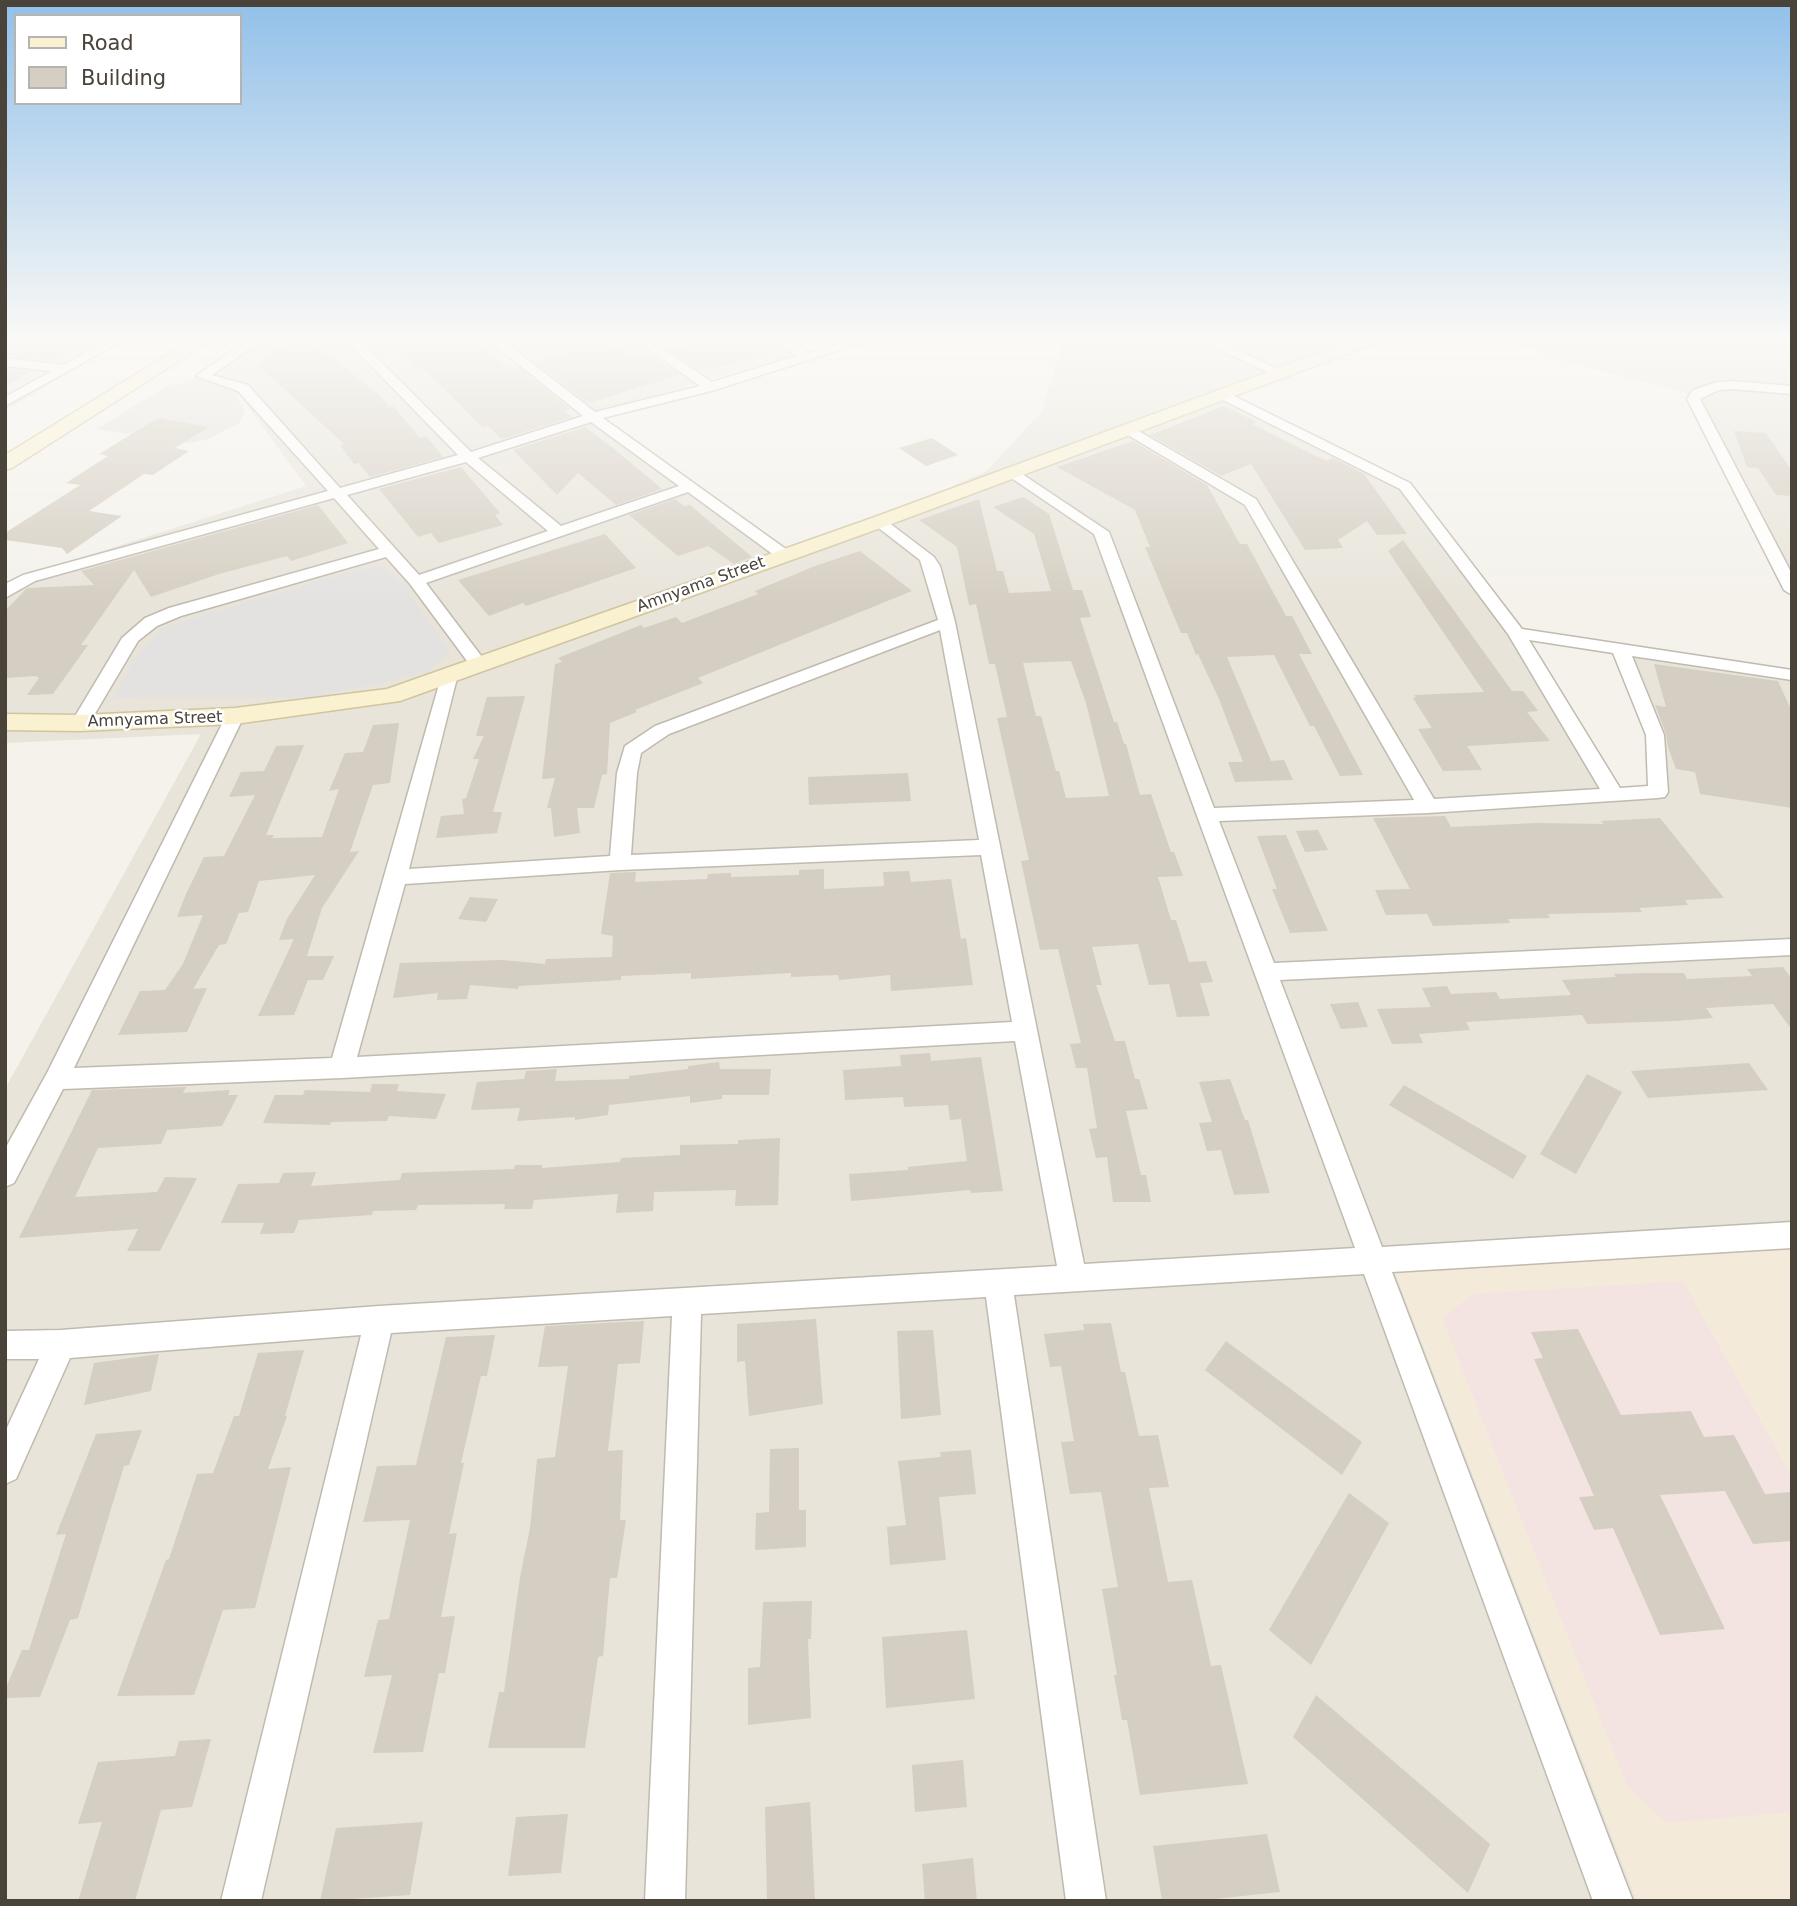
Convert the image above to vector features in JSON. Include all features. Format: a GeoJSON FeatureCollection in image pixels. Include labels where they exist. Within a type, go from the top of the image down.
{"type":"FeatureCollection","features":[{"type":"Feature","properties":{"kind":"street"},"geometry":{"type":"LineString","coordinates":[[5,464],[63,428]]}},
{"type":"Feature","properties":{"kind":"street"},"geometry":{"type":"LineString","coordinates":[[279,428],[416,581],[479,665]]}},
{"type":"Feature","properties":{"kind":"street"},"geometry":{"type":"LineString","coordinates":[[439,428],[468,457],[560,533]]}},
{"type":"Feature","properties":{"kind":"street"},"geometry":{"type":"LineString","coordinates":[[5,593],[29,578],[468,457],[559,428]]}},
{"type":"Feature","properties":{"kind":"street"},"geometry":{"type":"LineString","coordinates":[[608,428],[784,555]]}},
{"type":"Feature","properties":{"kind":"street","name":"Amnyama Street"},"geometry":{"type":"LineString","coordinates":[[5,722],[80,723],[235,716],[391,696],[448,678],[879,522],[1131,428]]}},
{"type":"Feature","properties":{"kind":"street"},"geometry":{"type":"LineString","coordinates":[[1290,428],[1405,486],[1516,633],[1614,795]]}},
{"type":"Feature","properties":{"kind":"street"},"geometry":{"type":"LineString","coordinates":[[1708,428],[1792,590]]}},
{"type":"Feature","properties":{"kind":"street"},"geometry":{"type":"LineString","coordinates":[[1128,429],[1251,502],[1428,806]]}},
{"type":"Feature","properties":{"kind":"street"},"geometry":{"type":"LineString","coordinates":[[1011,473],[1101,533],[1614,1901]]}},
{"type":"Feature","properties":{"kind":"street"},"geometry":{"type":"LineString","coordinates":[[416,581],[689,487]]}},
{"type":"Feature","properties":{"kind":"street"},"geometry":{"type":"LineString","coordinates":[[879,522],[930,561],[947,622],[1073,1278]]}},
{"type":"Feature","properties":{"kind":"street"},"geometry":{"type":"LineString","coordinates":[[80,723],[131,638],[150,622],[176,611],[390,551]]}},
{"type":"Feature","properties":{"kind":"street"},"geometry":{"type":"LineString","coordinates":[[620,863],[627,773],[632,750],[662,730],[947,622]]}},
{"type":"Feature","properties":{"kind":"street"},"geometry":{"type":"LineString","coordinates":[[1516,633],[1792,675]]}},
{"type":"Feature","properties":{"kind":"street"},"geometry":{"type":"LineString","coordinates":[[1208,815],[1428,806],[1658,792],[1655,735],[1620,649]]}},
{"type":"Feature","properties":{"kind":"street"},"geometry":{"type":"LineString","coordinates":[[342,1068],[448,678]]}},
{"type":"Feature","properties":{"kind":"street"},"geometry":{"type":"LineString","coordinates":[[5,1175],[56,1079],[235,716]]}},
{"type":"Feature","properties":{"kind":"street"},"geometry":{"type":"LineString","coordinates":[[396,877],[620,863],[991,847]]}},
{"type":"Feature","properties":{"kind":"street"},"geometry":{"type":"LineString","coordinates":[[1267,972],[1792,947]]}},
{"type":"Feature","properties":{"kind":"street"},"geometry":{"type":"LineString","coordinates":[[56,1079],[342,1068],[1027,1031]]}},
{"type":"Feature","properties":{"kind":"street"},"geometry":{"type":"LineString","coordinates":[[5,1345],[61,1344],[379,1320],[1792,1235]]}},
{"type":"Feature","properties":{"kind":"street"},"geometry":{"type":"LineString","coordinates":[[998,1282],[1086,1901]]}},
{"type":"Feature","properties":{"kind":"street"},"geometry":{"type":"LineString","coordinates":[[665,1901],[687,1301]]}},
{"type":"Feature","properties":{"kind":"street"},"geometry":{"type":"LineString","coordinates":[[241,1901],[379,1320]]}},
{"type":"Feature","properties":{"kind":"street"},"geometry":{"type":"LineString","coordinates":[[5,1468],[61,1344]]}},
{"type":"Feature","properties":{"kind":"shaded area"},"geometry":{"type":"Polygon","coordinates":[[[230,428],[209,439],[189,443],[97,429],[230,428]]]}},
{"type":"Feature","properties":{"kind":"shaded area"},"geometry":{"type":"Polygon","coordinates":[[[263,428],[600,428],[783,561],[987,471],[1026,428],[1283,428],[1396,485],[1507,633],[1608,801],[1666,797],[1660,736],[1629,654],[1792,678],[1792,1247],[1395,1272],[1637,1901],[5,1901],[5,1089],[201,734],[5,743],[5,582],[306,486],[263,428]]]}},
{"type":"Feature","properties":{"kind":"shaded area"},"geometry":{"type":"Polygon","coordinates":[[[1711,428],[1792,428],[1792,580],[1711,428]]]}},
{"type":"Feature","properties":{"kind":"shaded area"},"geometry":{"type":"Polygon","coordinates":[[[379,566],[408,586],[411,597],[450,651],[426,673],[314,697],[113,698],[134,660],[162,628],[350,571],[379,566]]]}},
{"type":"Feature","properties":{"kind":"shaded area"},"geometry":{"type":"Polygon","coordinates":[[[1792,1247],[1792,1901],[1637,1901],[1395,1271],[1792,1247]]]}},
{"type":"Feature","properties":{"kind":"shaded area"},"geometry":{"type":"Polygon","coordinates":[[[1683,1281],[1792,1477],[1792,1812],[1667,1823],[1627,1786],[1442,1318],[1473,1294],[1683,1281]]]}},
{"type":"Feature","properties":{"kind":"building"},"geometry":{"type":"Polygon","coordinates":[[[142,428],[207,428],[175,448],[189,451],[153,475],[144,474],[89,511],[122,516],[67,554],[62,548],[5,540],[5,533],[80,485],[66,483],[108,456],[99,454],[142,428]]]}},
{"type":"Feature","properties":{"kind":"building"},"geometry":{"type":"Polygon","coordinates":[[[327,428],[412,428],[420,438],[426,436],[443,457],[370,477],[359,463],[354,464],[340,445],[344,444],[327,428]]]}},
{"type":"Feature","properties":{"kind":"building"},"geometry":{"type":"Polygon","coordinates":[[[490,428],[537,428],[502,439],[490,428]]]}},
{"type":"Feature","properties":{"kind":"building"},"geometry":{"type":"Polygon","coordinates":[[[586,428],[662,489],[616,505],[578,473],[557,495],[513,450],[586,428]]]}},
{"type":"Feature","properties":{"kind":"building"},"geometry":{"type":"Polygon","coordinates":[[[1168,428],[1260,428],[1327,461],[1333,458],[1364,474],[1407,534],[1377,535],[1367,521],[1338,540],[1343,548],[1305,550],[1251,464],[1221,476],[1150,435],[1168,428]]]}},
{"type":"Feature","properties":{"kind":"building"},"geometry":{"type":"Polygon","coordinates":[[[1734,431],[1766,433],[1792,471],[1792,496],[1776,495],[1758,468],[1747,467],[1734,431]]]}},
{"type":"Feature","properties":{"kind":"building"},"geometry":{"type":"Polygon","coordinates":[[[932,438],[958,455],[926,466],[899,448],[932,438]]]}},
{"type":"Feature","properties":{"kind":"building"},"geometry":{"type":"Polygon","coordinates":[[[1133,441],[1207,485],[1240,544],[1247,544],[1286,616],[1292,616],[1312,654],[1299,654],[1363,775],[1340,776],[1314,726],[1310,726],[1274,655],[1227,657],[1271,761],[1284,760],[1293,780],[1235,782],[1228,762],[1243,762],[1198,654],[1196,655],[1187,633],[1181,633],[1145,547],[1150,547],[1135,510],[1057,467],[1133,441]]]}},
{"type":"Feature","properties":{"kind":"building"},"geometry":{"type":"Polygon","coordinates":[[[461,467],[500,513],[495,515],[503,525],[439,543],[431,533],[418,537],[379,489],[461,467]]]}},
{"type":"Feature","properties":{"kind":"building"},"geometry":{"type":"Polygon","coordinates":[[[1023,497],[1049,514],[1073,590],[1082,590],[1091,617],[1080,618],[1114,722],[1117,722],[1126,744],[1140,795],[1151,794],[1171,852],[1174,852],[1183,876],[1158,877],[1171,920],[1176,920],[1189,962],[1206,961],[1213,982],[1200,983],[1210,1016],[1177,1017],[1169,984],[1149,985],[1138,944],[1092,947],[1102,985],[1096,985],[1115,1041],[1125,1041],[1135,1079],[1139,1079],[1148,1109],[1126,1111],[1141,1175],[1146,1175],[1151,1202],[1113,1202],[1107,1157],[1096,1158],[1089,1129],[1097,1128],[1087,1068],[1076,1068],[1070,1044],[1081,1043],[1058,949],[1040,950],[1021,861],[1029,860],[997,718],[1007,717],[995,664],[989,664],[976,604],[969,605],[957,547],[919,520],[979,499],[997,571],[1003,571],[1009,593],[1051,591],[1034,534],[993,507],[1023,497]],[[1071,661],[1023,663],[1036,716],[1041,716],[1066,798],[1109,796],[1086,703],[1071,661]]]}},
{"type":"Feature","properties":{"kind":"building"},"geometry":{"type":"Polygon","coordinates":[[[675,499],[684,506],[690,505],[752,557],[734,564],[708,546],[678,556],[629,515],[675,499]]]}},
{"type":"Feature","properties":{"kind":"building"},"geometry":{"type":"Polygon","coordinates":[[[318,505],[348,543],[291,561],[287,556],[219,574],[151,597],[134,570],[81,645],[88,645],[53,694],[27,695],[39,678],[36,676],[5,678],[5,611],[27,588],[94,585],[81,571],[318,505]]]}},
{"type":"Feature","properties":{"kind":"building"},"geometry":{"type":"Polygon","coordinates":[[[605,534],[636,568],[489,616],[458,580],[605,534]]]}},
{"type":"Feature","properties":{"kind":"building"},"geometry":{"type":"Polygon","coordinates":[[[1403,540],[1512,691],[1523,691],[1538,711],[1527,712],[1550,741],[1467,746],[1482,770],[1443,771],[1418,729],[1432,728],[1413,698],[1416,697],[1414,695],[1484,692],[1388,551],[1403,540]]]}},
{"type":"Feature","properties":{"kind":"building"},"geometry":{"type":"Polygon","coordinates":[[[860,551],[912,591],[698,678],[703,683],[610,723],[607,774],[602,775],[594,808],[577,808],[580,833],[554,837],[551,808],[547,808],[555,778],[542,779],[555,664],[562,662],[558,658],[641,625],[644,628],[676,617],[682,623],[758,594],[755,591],[815,566],[860,551]]]}},
{"type":"Feature","properties":{"kind":"building"},"geometry":{"type":"Polygon","coordinates":[[[1654,664],[1778,681],[1792,712],[1792,808],[1700,794],[1695,772],[1676,769],[1655,705],[1666,707],[1654,664]]]}},
{"type":"Feature","properties":{"kind":"building"},"geometry":{"type":"Polygon","coordinates":[[[525,696],[493,812],[502,812],[497,833],[436,838],[441,816],[464,814],[462,799],[466,798],[479,759],[473,759],[484,736],[476,736],[487,697],[525,696]]]}},
{"type":"Feature","properties":{"kind":"building"},"geometry":{"type":"Polygon","coordinates":[[[399,723],[390,783],[373,785],[350,852],[359,851],[322,908],[307,956],[334,956],[323,980],[308,980],[294,1015],[258,1016],[294,939],[279,940],[287,919],[315,875],[259,881],[248,912],[239,913],[226,944],[219,945],[193,989],[207,988],[187,1032],[118,1035],[140,991],[165,990],[183,964],[203,915],[177,917],[186,894],[204,857],[224,856],[255,795],[229,797],[241,772],[264,771],[276,746],[304,745],[266,835],[274,835],[272,838],[322,837],[339,789],[329,791],[345,753],[363,752],[373,725],[399,723]]]}},
{"type":"Feature","properties":{"kind":"building"},"geometry":{"type":"Polygon","coordinates":[[[908,773],[911,801],[809,805],[808,777],[908,773]]]}},
{"type":"Feature","properties":{"kind":"building"},"geometry":{"type":"Polygon","coordinates":[[[1445,816],[1451,827],[1536,823],[1604,824],[1601,821],[1660,818],[1724,898],[1685,900],[1688,905],[1639,908],[1642,912],[1548,914],[1550,918],[1508,919],[1510,923],[1433,926],[1427,914],[1386,915],[1375,890],[1410,889],[1373,818],[1445,816]]]}},
{"type":"Feature","properties":{"kind":"building"},"geometry":{"type":"Polygon","coordinates":[[[1318,830],[1328,850],[1305,852],[1296,831],[1318,830]]]}},
{"type":"Feature","properties":{"kind":"building"},"geometry":{"type":"Polygon","coordinates":[[[1286,835],[1328,931],[1290,933],[1272,889],[1277,889],[1257,836],[1286,835]]]}},
{"type":"Feature","properties":{"kind":"building"},"geometry":{"type":"Polygon","coordinates":[[[824,869],[824,889],[884,886],[883,872],[909,871],[911,882],[951,879],[961,939],[966,938],[973,985],[891,991],[890,975],[839,980],[838,975],[791,977],[791,973],[691,979],[691,973],[621,976],[621,980],[519,986],[518,989],[470,985],[467,999],[437,1000],[438,993],[393,998],[400,963],[502,960],[545,964],[546,959],[612,957],[613,936],[601,934],[610,873],[636,872],[635,882],[707,879],[708,874],[731,873],[731,877],[799,875],[799,870],[824,869]]]}},
{"type":"Feature","properties":{"kind":"building"},"geometry":{"type":"Polygon","coordinates":[[[470,897],[498,899],[486,922],[458,919],[470,897]]]}},
{"type":"Feature","properties":{"kind":"building"},"geometry":{"type":"Polygon","coordinates":[[[1783,967],[1792,979],[1792,1030],[1773,1004],[1706,1008],[1713,1018],[1676,1021],[1587,1024],[1582,1015],[1466,1022],[1470,1030],[1419,1034],[1423,1043],[1392,1044],[1377,1009],[1431,1007],[1422,988],[1447,986],[1451,994],[1496,992],[1500,999],[1571,995],[1562,980],[1646,973],[1684,973],[1687,979],[1752,976],[1747,969],[1783,967]]]}},
{"type":"Feature","properties":{"kind":"building"},"geometry":{"type":"Polygon","coordinates":[[[1358,1002],[1368,1027],[1341,1029],[1330,1004],[1358,1002]]]}},
{"type":"Feature","properties":{"kind":"building"},"geometry":{"type":"Polygon","coordinates":[[[930,1053],[931,1061],[981,1057],[1003,1191],[971,1193],[970,1190],[851,1201],[849,1174],[908,1170],[908,1167],[967,1161],[961,1119],[950,1120],[948,1105],[904,1107],[903,1097],[845,1100],[843,1070],[901,1066],[900,1055],[930,1053]]]}},
{"type":"Feature","properties":{"kind":"building"},"geometry":{"type":"Polygon","coordinates":[[[719,1062],[720,1069],[771,1069],[769,1095],[722,1095],[722,1099],[690,1103],[690,1096],[609,1105],[608,1115],[575,1120],[575,1117],[517,1121],[520,1108],[471,1110],[477,1082],[524,1079],[526,1071],[557,1069],[555,1081],[629,1079],[629,1076],[688,1069],[688,1066],[719,1062]]]}},
{"type":"Feature","properties":{"kind":"building"},"geometry":{"type":"Polygon","coordinates":[[[1749,1063],[1768,1090],[1648,1098],[1631,1071],[1749,1063]]]}},
{"type":"Feature","properties":{"kind":"building"},"geometry":{"type":"Polygon","coordinates":[[[1587,1074],[1622,1092],[1576,1174],[1540,1154],[1587,1074]]]}},
{"type":"Feature","properties":{"kind":"building"},"geometry":{"type":"Polygon","coordinates":[[[1230,1079],[1245,1120],[1248,1120],[1270,1193],[1234,1195],[1221,1150],[1207,1151],[1199,1123],[1212,1122],[1199,1082],[1230,1079]]]}},
{"type":"Feature","properties":{"kind":"building"},"geometry":{"type":"Polygon","coordinates":[[[372,1084],[399,1084],[397,1091],[446,1094],[436,1119],[389,1116],[387,1121],[331,1122],[330,1125],[263,1123],[275,1095],[303,1095],[305,1090],[370,1092],[372,1084]]]}},
{"type":"Feature","properties":{"kind":"building"},"geometry":{"type":"Polygon","coordinates":[[[1404,1085],[1527,1156],[1513,1179],[1389,1105],[1404,1085]]]}},
{"type":"Feature","properties":{"kind":"building"},"geometry":{"type":"Polygon","coordinates":[[[186,1087],[183,1093],[230,1090],[228,1095],[238,1095],[222,1126],[167,1130],[161,1144],[98,1148],[75,1197],[157,1192],[165,1177],[197,1178],[160,1251],[127,1251],[138,1229],[19,1238],[92,1090],[186,1087]]]}},
{"type":"Feature","properties":{"kind":"building"},"geometry":{"type":"Polygon","coordinates":[[[780,1138],[778,1205],[735,1206],[736,1190],[654,1192],[653,1211],[616,1213],[618,1194],[534,1200],[532,1209],[504,1209],[505,1204],[418,1205],[416,1210],[373,1211],[372,1215],[299,1220],[294,1233],[260,1234],[264,1223],[221,1223],[238,1184],[279,1183],[283,1173],[316,1172],[311,1186],[400,1180],[402,1173],[514,1169],[515,1165],[542,1165],[542,1168],[620,1162],[621,1158],[680,1155],[680,1145],[738,1144],[738,1140],[780,1138]]]}},
{"type":"Feature","properties":{"kind":"building"},"geometry":{"type":"Polygon","coordinates":[[[816,1319],[823,1404],[749,1416],[745,1361],[737,1362],[737,1324],[816,1319]]]}},
{"type":"Feature","properties":{"kind":"building"},"geometry":{"type":"Polygon","coordinates":[[[644,1321],[640,1363],[618,1364],[608,1451],[623,1450],[620,1520],[626,1520],[617,1578],[610,1578],[603,1656],[598,1657],[585,1748],[488,1748],[499,1692],[504,1692],[520,1577],[530,1528],[537,1459],[555,1457],[568,1366],[538,1367],[545,1326],[644,1321]]]}},
{"type":"Feature","properties":{"kind":"building"},"geometry":{"type":"Polygon","coordinates":[[[1111,1323],[1139,1436],[1158,1435],[1169,1487],[1149,1488],[1168,1582],[1192,1580],[1211,1666],[1221,1665],[1248,1784],[1140,1795],[1127,1720],[1122,1720],[1102,1589],[1118,1587],[1101,1492],[1070,1494],[1061,1442],[1074,1441],[1061,1366],[1050,1367],[1044,1334],[1084,1330],[1083,1324],[1111,1323]]]}},
{"type":"Feature","properties":{"kind":"building"},"geometry":{"type":"Polygon","coordinates":[[[1578,1329],[1621,1415],[1691,1411],[1704,1437],[1734,1435],[1765,1494],[1792,1492],[1792,1541],[1753,1544],[1725,1491],[1660,1495],[1725,1629],[1660,1635],[1613,1528],[1594,1530],[1579,1497],[1594,1496],[1534,1359],[1543,1358],[1531,1332],[1578,1329]]]}},
{"type":"Feature","properties":{"kind":"building"},"geometry":{"type":"Polygon","coordinates":[[[933,1330],[941,1415],[901,1419],[897,1331],[933,1330]]]}},
{"type":"Feature","properties":{"kind":"building"},"geometry":{"type":"Polygon","coordinates":[[[495,1335],[487,1376],[481,1376],[461,1463],[464,1463],[449,1534],[457,1533],[441,1617],[455,1616],[445,1673],[439,1673],[423,1752],[373,1753],[392,1675],[364,1677],[378,1620],[389,1619],[410,1520],[363,1522],[377,1466],[416,1465],[446,1337],[495,1335]]]}},
{"type":"Feature","properties":{"kind":"building"},"geometry":{"type":"Polygon","coordinates":[[[1226,1341],[1362,1442],[1342,1475],[1205,1370],[1226,1341]]]}},
{"type":"Feature","properties":{"kind":"building"},"geometry":{"type":"Polygon","coordinates":[[[304,1350],[287,1416],[268,1469],[291,1467],[255,1608],[223,1610],[194,1695],[117,1696],[166,1560],[169,1559],[197,1474],[213,1473],[234,1416],[239,1416],[258,1353],[304,1350]]]}},
{"type":"Feature","properties":{"kind":"building"},"geometry":{"type":"Polygon","coordinates":[[[159,1354],[151,1391],[84,1405],[94,1363],[159,1354]]]}},
{"type":"Feature","properties":{"kind":"building"},"geometry":{"type":"Polygon","coordinates":[[[142,1430],[129,1465],[124,1466],[78,1618],[70,1620],[40,1697],[5,1698],[5,1690],[22,1650],[29,1650],[66,1534],[56,1535],[96,1434],[142,1430]]]}},
{"type":"Feature","properties":{"kind":"building"},"geometry":{"type":"Polygon","coordinates":[[[799,1448],[799,1510],[806,1510],[806,1547],[755,1550],[756,1513],[769,1512],[770,1449],[799,1448]]]}},
{"type":"Feature","properties":{"kind":"building"},"geometry":{"type":"Polygon","coordinates":[[[971,1450],[976,1494],[939,1497],[946,1560],[890,1565],[887,1527],[906,1525],[898,1461],[941,1457],[940,1452],[971,1450]]]}},
{"type":"Feature","properties":{"kind":"building"},"geometry":{"type":"Polygon","coordinates":[[[1349,1493],[1389,1523],[1311,1665],[1269,1630],[1349,1493]]]}},
{"type":"Feature","properties":{"kind":"building"},"geometry":{"type":"Polygon","coordinates":[[[812,1601],[811,1639],[808,1639],[811,1718],[748,1725],[748,1668],[760,1667],[763,1602],[812,1601]]]}},
{"type":"Feature","properties":{"kind":"building"},"geometry":{"type":"Polygon","coordinates":[[[967,1630],[975,1699],[886,1708],[882,1637],[967,1630]]]}},
{"type":"Feature","properties":{"kind":"building"},"geometry":{"type":"Polygon","coordinates":[[[1316,1695],[1490,1844],[1468,1893],[1293,1737],[1316,1695]]]}},
{"type":"Feature","properties":{"kind":"building"},"geometry":{"type":"Polygon","coordinates":[[[211,1739],[192,1807],[161,1810],[135,1901],[78,1901],[102,1822],[78,1824],[98,1762],[175,1756],[179,1741],[211,1739]]]}},
{"type":"Feature","properties":{"kind":"building"},"geometry":{"type":"Polygon","coordinates":[[[963,1760],[967,1807],[915,1812],[912,1765],[963,1760]]]}},
{"type":"Feature","properties":{"kind":"building"},"geometry":{"type":"Polygon","coordinates":[[[810,1802],[815,1901],[767,1901],[765,1807],[810,1802]]]}},
{"type":"Feature","properties":{"kind":"building"},"geometry":{"type":"Polygon","coordinates":[[[568,1814],[561,1873],[508,1876],[516,1817],[568,1814]]]}},
{"type":"Feature","properties":{"kind":"building"},"geometry":{"type":"Polygon","coordinates":[[[423,1822],[410,1895],[320,1901],[336,1828],[423,1822]]]}},
{"type":"Feature","properties":{"kind":"building"},"geometry":{"type":"Polygon","coordinates":[[[1267,1834],[1280,1892],[1197,1901],[1162,1901],[1153,1846],[1267,1834]]]}},
{"type":"Feature","properties":{"kind":"building"},"geometry":{"type":"Polygon","coordinates":[[[973,1858],[977,1901],[925,1901],[922,1864],[973,1858]]]}}]}
